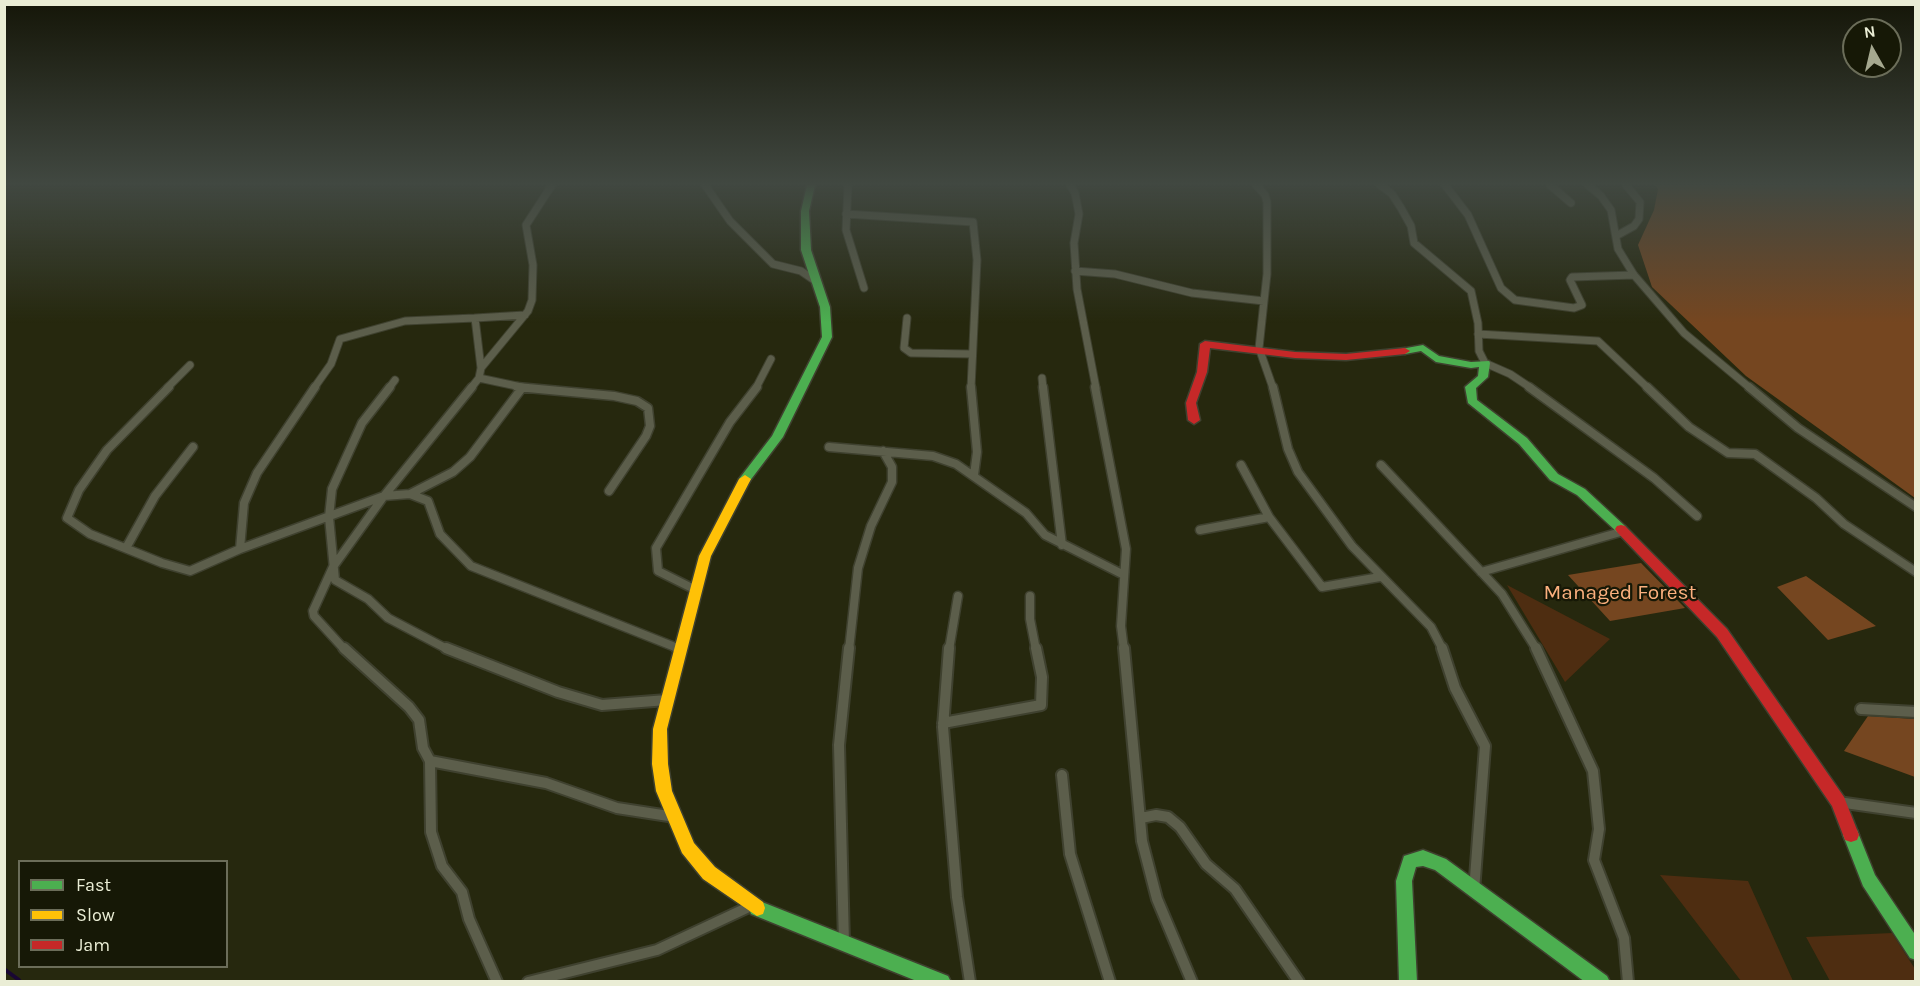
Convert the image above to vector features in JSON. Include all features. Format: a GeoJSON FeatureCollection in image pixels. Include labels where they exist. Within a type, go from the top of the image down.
{"type":"FeatureCollection","features":[{"type":"Feature","properties":{"kind":"street"},"geometry":{"type":"LineString","coordinates":[[481,368],[525,315],[532,300],[533,265],[527,231]]}},
{"type":"Feature","properties":{"kind":"street"},"geometry":{"type":"LineString","coordinates":[[740,231],[773,264],[801,271],[817,282]]}},
{"type":"Feature","properties":{"kind":"street"},"geometry":{"type":"LineString","coordinates":[[806,231],[806,250],[828,322],[827,337],[777,437],[739,488],[719,523],[705,556],[660,729],[660,764],[664,791],[688,848],[709,873],[752,906],[942,981]]}},
{"type":"Feature","properties":{"kind":"street"},"geometry":{"type":"LineString","coordinates":[[846,231],[864,288]]}},
{"type":"Feature","properties":{"kind":"street"},"geometry":{"type":"LineString","coordinates":[[974,231],[977,260],[971,395],[977,452],[974,475]]}},
{"type":"Feature","properties":{"kind":"street"},"geometry":{"type":"LineString","coordinates":[[1076,231],[1075,271],[1099,416],[1126,549],[1122,574],[1121,626],[1130,691],[1142,841],[1157,899],[1192,981]]}},
{"type":"Feature","properties":{"kind":"street"},"geometry":{"type":"LineString","coordinates":[[1267,231],[1267,274],[1259,330],[1259,348],[1275,394],[1288,449],[1298,472],[1352,546],[1431,627],[1443,649],[1455,688],[1485,746],[1474,891]]}},
{"type":"Feature","properties":{"kind":"street"},"geometry":{"type":"LineString","coordinates":[[1412,231],[1414,243],[1471,291],[1479,351],[1485,363],[1482,377],[1470,387],[1472,401],[1523,441],[1554,477],[1581,492],[1624,531],[1722,633],[1838,802],[1869,880],[1916,952]]}},
{"type":"Feature","properties":{"kind":"street"},"geometry":{"type":"LineString","coordinates":[[1475,231],[1501,288],[1515,300],[1574,308],[1582,305],[1570,280],[1572,277],[1634,275]]}},
{"type":"Feature","properties":{"kind":"street"},"geometry":{"type":"LineString","coordinates":[[1615,231],[1618,249],[1634,275],[1684,333],[1748,389],[1798,428],[1916,507]]}},
{"type":"Feature","properties":{"kind":"street"},"geometry":{"type":"LineString","coordinates":[[1616,236],[1625,231]]}},
{"type":"Feature","properties":{"kind":"street"},"geometry":{"type":"LineString","coordinates":[[1075,271],[1115,274],[1192,293],[1264,301]]}},
{"type":"Feature","properties":{"kind":"street"},"geometry":{"type":"LineString","coordinates":[[240,549],[244,503],[257,473],[283,431],[331,364],[340,339],[405,321],[525,315]]}},
{"type":"Feature","properties":{"kind":"street"},"geometry":{"type":"LineString","coordinates":[[475,318],[481,368],[479,378],[384,496],[333,567],[313,611],[314,616],[361,666],[410,706],[419,720],[423,748],[430,761],[431,832],[442,866],[462,892],[469,919],[497,981]]}},
{"type":"Feature","properties":{"kind":"street"},"geometry":{"type":"LineString","coordinates":[[907,318],[904,348],[911,352],[972,354]]}},
{"type":"Feature","properties":{"kind":"street"},"geometry":{"type":"LineString","coordinates":[[1478,334],[1598,341],[1689,427],[1728,453],[1755,454],[1816,498],[1844,524],[1916,572]]}},
{"type":"Feature","properties":{"kind":"street"},"geometry":{"type":"LineString","coordinates":[[1194,420],[1191,403],[1202,372],[1205,344],[1259,348],[1294,355],[1346,357],[1386,355],[1423,348],[1436,359],[1454,363],[1485,363],[1510,374],[1574,418],[1654,478],[1696,516]]}},
{"type":"Feature","properties":{"kind":"street"},"geometry":{"type":"LineString","coordinates":[[696,590],[658,571],[656,548],[730,422],[757,387],[771,358]]}},
{"type":"Feature","properties":{"kind":"street"},"geometry":{"type":"LineString","coordinates":[[190,365],[106,450],[79,490],[67,518],[90,534],[190,571],[240,549],[384,496],[410,494],[453,472],[470,457],[522,388]]}},
{"type":"Feature","properties":{"kind":"street"},"geometry":{"type":"LineString","coordinates":[[479,378],[522,388],[614,396],[637,401],[648,408],[650,426],[646,436],[609,491]]}},
{"type":"Feature","properties":{"kind":"street"},"geometry":{"type":"LineString","coordinates":[[1042,378],[1062,545]]}},
{"type":"Feature","properties":{"kind":"street"},"geometry":{"type":"LineString","coordinates":[[395,380],[358,433],[332,489],[329,517],[335,580],[350,591],[368,599],[388,618],[460,655],[602,705],[668,700]]}},
{"type":"Feature","properties":{"kind":"street"},"geometry":{"type":"LineString","coordinates":[[126,549],[155,496],[193,447]]}},
{"type":"Feature","properties":{"kind":"street"},"geometry":{"type":"LineString","coordinates":[[830,447],[933,456],[956,464],[1026,513],[1045,535],[1122,574]]}},
{"type":"Feature","properties":{"kind":"street"},"geometry":{"type":"LineString","coordinates":[[844,943],[839,826],[839,746],[858,568],[871,526],[892,482],[892,467],[883,451]]}},
{"type":"Feature","properties":{"kind":"street"},"geometry":{"type":"LineString","coordinates":[[1241,465],[1269,517],[1322,586],[1380,577]]}},
{"type":"Feature","properties":{"kind":"street"},"geometry":{"type":"LineString","coordinates":[[1381,465],[1502,594],[1534,643],[1593,771],[1599,829],[1594,860],[1624,938],[1628,981]]}},
{"type":"Feature","properties":{"kind":"street"},"geometry":{"type":"LineString","coordinates":[[410,494],[428,501],[441,534],[471,566],[680,649]]}},
{"type":"Feature","properties":{"kind":"street"},"geometry":{"type":"LineString","coordinates":[[1200,530],[1269,517]]}},
{"type":"Feature","properties":{"kind":"street"},"geometry":{"type":"LineString","coordinates":[[1481,572],[1624,531]]}},
{"type":"Feature","properties":{"kind":"street"},"geometry":{"type":"LineString","coordinates":[[958,596],[948,656],[943,723],[957,897],[970,981]]}},
{"type":"Feature","properties":{"kind":"street"},"geometry":{"type":"LineString","coordinates":[[943,723],[1041,705],[1042,677],[1030,619],[1030,596]]}},
{"type":"Feature","properties":{"kind":"street"},"geometry":{"type":"LineString","coordinates":[[1861,710],[1916,712]]}},
{"type":"Feature","properties":{"kind":"street"},"geometry":{"type":"LineString","coordinates":[[430,761],[546,783],[617,808],[675,818]]}},
{"type":"Feature","properties":{"kind":"street"},"geometry":{"type":"LineString","coordinates":[[1062,775],[1070,854],[1085,909],[1110,981]]}},
{"type":"Feature","properties":{"kind":"street"},"geometry":{"type":"LineString","coordinates":[[1838,802],[1916,813]]}},
{"type":"Feature","properties":{"kind":"street"},"geometry":{"type":"LineString","coordinates":[[1140,818],[1156,815],[1168,817],[1180,826],[1206,864],[1235,889],[1299,981]]}},
{"type":"Feature","properties":{"kind":"street"},"geometry":{"type":"LineString","coordinates":[[1408,981],[1404,881],[1410,861],[1424,858],[1434,861],[1601,981]]}},
{"type":"Feature","properties":{"kind":"street"},"geometry":{"type":"LineString","coordinates":[[528,981],[657,950],[752,906]]}},
{"type":"Feature","properties":{"kind":"shaded area"},"geometry":{"type":"Polygon","coordinates":[[[1507,585],[1610,639],[1565,682],[1507,585]]]}},
{"type":"Feature","properties":{"kind":"shaded area"},"geometry":{"type":"Polygon","coordinates":[[[1660,875],[1748,881],[1793,981],[1741,981],[1660,875]]]}},
{"type":"Feature","properties":{"kind":"shaded area"},"geometry":{"type":"Polygon","coordinates":[[[1892,933],[1915,969],[1915,981],[1830,981],[1806,937],[1892,933]]]}},
{"type":"Feature","properties":{"kind":"green space"},"geometry":{"type":"Polygon","coordinates":[[[1644,231],[1915,231],[1915,498],[1746,376],[1652,287],[1638,245],[1644,231]]]}},
{"type":"Feature","properties":{"kind":"green space","name":"Managed Forest"},"geometry":{"type":"Polygon","coordinates":[[[1641,563],[1685,608],[1610,621],[1568,575],[1641,563]]]}},
{"type":"Feature","properties":{"kind":"green space"},"geometry":{"type":"Polygon","coordinates":[[[1806,576],[1876,626],[1828,640],[1777,587],[1806,576]]]}},
{"type":"Feature","properties":{"kind":"green space"},"geometry":{"type":"Polygon","coordinates":[[[1868,716],[1915,719],[1915,777],[1844,751],[1868,716]]]}},
{"type":"Feature","properties":{"kind":"waterway"},"geometry":{"type":"LineString","coordinates":[[4,969],[19,980]]}},
{"type":"Feature","properties":{"kind":"traffic: fast"},"geometry":{"type":"LineString","coordinates":[[745,479],[777,437],[827,337],[825,307],[806,250],[806,231]]}},
{"type":"Feature","properties":{"kind":"traffic: fast"},"geometry":{"type":"LineString","coordinates":[[1405,351],[1423,348],[1436,359],[1471,365],[1485,363],[1483,377],[1470,387],[1472,401],[1523,441],[1554,477],[1581,492],[1621,529]]}},
{"type":"Feature","properties":{"kind":"traffic: fast"},"geometry":{"type":"LineString","coordinates":[[1851,835],[1869,880],[1916,952]]}},
{"type":"Feature","properties":{"kind":"traffic: fast"},"geometry":{"type":"LineString","coordinates":[[1408,982],[1404,881],[1410,861],[1423,858],[1440,864],[1601,982]]}},
{"type":"Feature","properties":{"kind":"traffic: fast"},"geometry":{"type":"LineString","coordinates":[[757,908],[942,982]]}},
{"type":"Feature","properties":{"kind":"traffic: slow"},"geometry":{"type":"LineString","coordinates":[[745,479],[705,556],[660,729],[660,764],[664,791],[688,848],[709,873],[757,908]]}},
{"type":"Feature","properties":{"kind":"traffic: jam"},"geometry":{"type":"LineString","coordinates":[[1194,420],[1191,403],[1202,372],[1205,344],[1295,355],[1346,357],[1405,351]]}},
{"type":"Feature","properties":{"kind":"traffic: jam"},"geometry":{"type":"LineString","coordinates":[[1621,529],[1722,633],[1838,802],[1851,835]]}}]}
